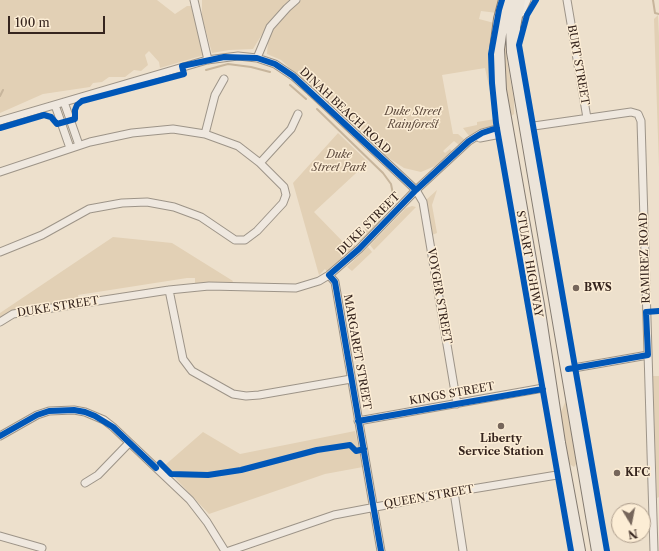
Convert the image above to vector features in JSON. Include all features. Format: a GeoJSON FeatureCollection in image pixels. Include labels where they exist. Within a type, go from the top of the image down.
{"type":"FeatureCollection","features":[{"type":"Feature","properties":{"kind":"highway","name":"STUART HIGHWAY"},"geometry":{"type":"LineString","coordinates":[[506,0],[499,34],[497,59],[498,84],[537,305],[563,474],[578,551]]}},
{"type":"Feature","properties":{"kind":"highway","name":"STUART HIGHWAY"},"geometry":{"type":"LineString","coordinates":[[518,0],[513,27],[514,52],[599,551]]}},
{"type":"Feature","properties":{"kind":"highway"},"geometry":{"type":"LineString","coordinates":[[505,128],[516,122],[516,103],[521,92]]}},
{"type":"Feature","properties":{"kind":"highway"},"geometry":{"type":"LineString","coordinates":[[520,214],[520,182],[516,146],[519,132],[527,127]]}},
{"type":"Feature","properties":{"kind":"highway"},"geometry":{"type":"LineString","coordinates":[[537,305],[556,302]]}},
{"type":"Feature","properties":{"kind":"highway"},"geometry":{"type":"LineString","coordinates":[[563,474],[585,470]]}},
{"type":"Feature","properties":{"kind":"street"},"geometry":{"type":"LineString","coordinates":[[194,0],[208,60]]}},
{"type":"Feature","properties":{"kind":"street"},"geometry":{"type":"LineString","coordinates":[[257,58],[270,27],[286,8],[296,0]]}},
{"type":"Feature","properties":{"kind":"street"},"geometry":{"type":"LineString","coordinates":[[514,52],[518,25],[527,0]]}},
{"type":"Feature","properties":{"kind":"street","name":"BURT STREET"},"geometry":{"type":"LineString","coordinates":[[527,127],[587,118],[567,0]]}},
{"type":"Feature","properties":{"kind":"street","name":"DINAH BEACH ROAD"},"geometry":{"type":"LineString","coordinates":[[0,121],[208,60],[224,57],[257,58],[275,64],[293,76],[416,190]]}},
{"type":"Feature","properties":{"kind":"street"},"geometry":{"type":"LineString","coordinates":[[205,134],[215,95],[224,79]]}},
{"type":"Feature","properties":{"kind":"street"},"geometry":{"type":"LineString","coordinates":[[64,102],[79,145]]}},
{"type":"Feature","properties":{"kind":"street"},"geometry":{"type":"LineString","coordinates":[[55,105],[70,148]]}},
{"type":"Feature","properties":{"kind":"street","name":"RAMIREZ ROAD"},"geometry":{"type":"LineString","coordinates":[[587,118],[631,112],[638,114],[641,121],[654,551]]}},
{"type":"Feature","properties":{"kind":"street"},"geometry":{"type":"LineString","coordinates":[[260,163],[291,128],[298,114]]}},
{"type":"Feature","properties":{"kind":"street"},"geometry":{"type":"LineString","coordinates":[[469,141],[505,128]]}},
{"type":"Feature","properties":{"kind":"street","name":"DUKE STREET"},"geometry":{"type":"LineString","coordinates":[[0,322],[13,314],[169,290],[209,286],[296,288],[319,281],[330,276],[359,249],[416,190],[469,141],[482,133],[505,128]]}},
{"type":"Feature","properties":{"kind":"street"},"geometry":{"type":"LineString","coordinates":[[0,172],[79,145],[124,134],[173,129],[205,134],[230,142],[260,163],[283,185],[286,198],[257,231],[247,240],[235,240],[201,217],[174,207],[147,202],[122,203],[89,209],[42,234],[0,252]]}},
{"type":"Feature","properties":{"kind":"street","name":"VOYGER STREET"},"geometry":{"type":"LineString","coordinates":[[416,190],[423,202],[457,404]]}},
{"type":"Feature","properties":{"kind":"street","name":"MARGARET STREET"},"geometry":{"type":"LineString","coordinates":[[330,276],[335,282],[381,551]]}},
{"type":"Feature","properties":{"kind":"street"},"geometry":{"type":"LineString","coordinates":[[169,290],[183,359],[192,371],[233,394],[246,396],[259,395],[351,379]]}},
{"type":"Feature","properties":{"kind":"street"},"geometry":{"type":"LineString","coordinates":[[568,369],[648,355]]}},
{"type":"Feature","properties":{"kind":"street","name":"KINGS STREET"},"geometry":{"type":"LineString","coordinates":[[358,421],[549,388]]}},
{"type":"Feature","properties":{"kind":"street"},"geometry":{"type":"LineString","coordinates":[[0,436],[36,415],[49,411],[74,410],[85,412],[104,420],[196,508],[225,551]]}},
{"type":"Feature","properties":{"kind":"street"},"geometry":{"type":"LineString","coordinates":[[85,483],[98,475],[129,443]]}},
{"type":"Feature","properties":{"kind":"street","name":"QUEEN STREET"},"geometry":{"type":"LineString","coordinates":[[229,551],[316,520],[374,507],[454,492],[563,474]]}},
{"type":"Feature","properties":{"kind":"street"},"geometry":{"type":"LineString","coordinates":[[454,492],[463,551]]}},
{"type":"Feature","properties":{"kind":"street"},"geometry":{"type":"LineString","coordinates":[[0,536],[42,548]]}},
{"type":"Feature","properties":{"kind":"green space"},"geometry":{"type":"Polygon","coordinates":[[[0,0],[157,0],[175,14],[187,6],[191,6],[204,55],[160,68],[159,62],[149,51],[145,55],[148,65],[141,71],[134,70],[125,77],[109,77],[102,82],[93,83],[90,87],[43,94],[0,113],[0,0]]]}},
{"type":"Feature","properties":{"kind":"green space"},"geometry":{"type":"Polygon","coordinates":[[[202,0],[289,0],[272,18],[253,49],[229,50],[212,53],[202,17],[202,0]]]}},
{"type":"Feature","properties":{"kind":"green space","name":"Duke Street Rainforest"},"geometry":{"type":"Polygon","coordinates":[[[301,0],[501,0],[497,13],[481,11],[479,19],[494,23],[491,54],[493,95],[491,96],[485,68],[442,75],[453,134],[458,134],[465,140],[459,145],[454,141],[443,151],[445,153],[450,149],[452,151],[435,166],[421,172],[404,168],[381,153],[281,60],[267,54],[268,41],[273,30],[289,11],[301,0]]]}},
{"type":"Feature","properties":{"kind":"green space"},"geometry":{"type":"Polygon","coordinates":[[[509,3],[507,60],[514,100],[514,114],[510,117],[508,115],[502,34],[509,3]]]}},
{"type":"Feature","properties":{"kind":"green space"},"geometry":{"type":"Polygon","coordinates":[[[658,15],[659,36],[659,167],[654,19],[658,15]]]}},
{"type":"Feature","properties":{"kind":"green space"},"geometry":{"type":"Polygon","coordinates":[[[495,119],[494,127],[476,132],[469,136],[463,128],[477,125],[477,122],[495,119]]]}},
{"type":"Feature","properties":{"kind":"green space","name":"Duke Street Park"},"geometry":{"type":"Polygon","coordinates":[[[338,133],[368,162],[314,212],[347,246],[351,242],[357,247],[328,273],[325,269],[319,275],[293,183],[338,133]]]}},
{"type":"Feature","properties":{"kind":"green space"},"geometry":{"type":"Polygon","coordinates":[[[437,190],[432,205],[437,233],[432,235],[426,200],[437,190]]]}},
{"type":"Feature","properties":{"kind":"green space"},"geometry":{"type":"Polygon","coordinates":[[[412,206],[416,207],[374,250],[370,245],[406,208],[412,206]]]}},
{"type":"Feature","properties":{"kind":"green space"},"geometry":{"type":"Polygon","coordinates":[[[377,216],[382,221],[361,242],[357,238],[377,216]]]}},
{"type":"Feature","properties":{"kind":"green space"},"geometry":{"type":"Polygon","coordinates":[[[113,237],[172,243],[233,281],[231,285],[195,283],[195,278],[187,278],[78,295],[79,301],[0,318],[0,313],[113,237]]]}},
{"type":"Feature","properties":{"kind":"green space"},"geometry":{"type":"Polygon","coordinates":[[[368,247],[372,252],[352,271],[347,267],[368,247]]]}},
{"type":"Feature","properties":{"kind":"green space"},"geometry":{"type":"Polygon","coordinates":[[[653,376],[659,376],[659,497],[657,498],[653,376]]]}},
{"type":"Feature","properties":{"kind":"green space"},"geometry":{"type":"Polygon","coordinates":[[[567,398],[578,461],[574,467],[568,463],[560,414],[567,398]]]}},
{"type":"Feature","properties":{"kind":"green space"},"geometry":{"type":"Polygon","coordinates":[[[355,431],[363,467],[325,474],[209,514],[164,466],[203,432],[240,454],[355,431]]]}},
{"type":"Feature","properties":{"kind":"waterway"},"geometry":{"type":"LineString","coordinates":[[653,0],[655,13],[659,14]]}},
{"type":"Feature","properties":{"kind":"waterway"},"geometry":{"type":"LineString","coordinates":[[206,70],[228,64],[251,67],[270,72]]}},
{"type":"Feature","properties":{"kind":"waterway"},"geometry":{"type":"LineString","coordinates":[[290,85],[306,99]]}},
{"type":"Feature","properties":{"kind":"waterway"},"geometry":{"type":"LineString","coordinates":[[0,96],[3,90]]}},
{"type":"Feature","properties":{"kind":"waterway"},"geometry":{"type":"LineString","coordinates":[[317,109],[383,173],[391,184],[393,194]]}},
{"type":"Feature","properties":{"kind":"cycle path"},"geometry":{"type":"LineString","coordinates":[[502,0],[491,54],[496,123],[571,551]]}},
{"type":"Feature","properties":{"kind":"cycle path"},"geometry":{"type":"LineString","coordinates":[[536,0],[527,15],[519,45],[607,551]]}},
{"type":"Feature","properties":{"kind":"cycle path"},"geometry":{"type":"LineString","coordinates":[[0,128],[44,115],[51,117],[57,124],[75,119],[75,110],[77,105],[82,101],[184,74],[182,66],[224,57],[257,58],[275,64],[293,76],[416,190]]}},
{"type":"Feature","properties":{"kind":"cycle path"},"geometry":{"type":"LineString","coordinates":[[381,551],[335,282],[329,275],[359,249],[416,190],[469,141],[482,133],[497,128]]}},
{"type":"Feature","properties":{"kind":"cycle path"},"geometry":{"type":"LineString","coordinates":[[568,369],[648,355],[646,312],[659,311]]}},
{"type":"Feature","properties":{"kind":"cycle path"},"geometry":{"type":"LineString","coordinates":[[358,421],[543,389]]}},
{"type":"Feature","properties":{"kind":"cycle path"},"geometry":{"type":"LineString","coordinates":[[0,436],[37,415],[49,411],[74,410],[85,412],[113,427],[156,468]]}},
{"type":"Feature","properties":{"kind":"cycle path"},"geometry":{"type":"LineString","coordinates":[[160,463],[171,474],[208,475],[241,470],[317,450],[350,445],[356,451],[364,449]]}},
{"type":"Feature","properties":{"kind":"place","name":"BWS"},"geometry":{"type":"Point","coordinates":[576,288]}},
{"type":"Feature","properties":{"kind":"place","name":"Liberty Service Station"},"geometry":{"type":"Point","coordinates":[501,426]}},
{"type":"Feature","properties":{"kind":"place","name":"KFC"},"geometry":{"type":"Point","coordinates":[617,473]}}]}
